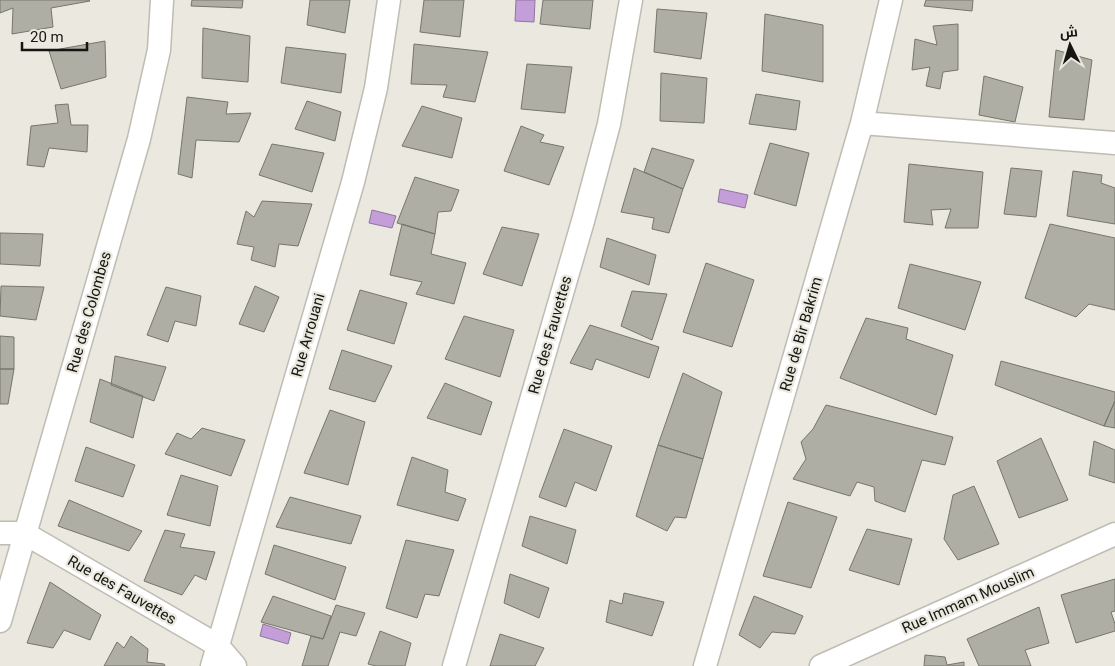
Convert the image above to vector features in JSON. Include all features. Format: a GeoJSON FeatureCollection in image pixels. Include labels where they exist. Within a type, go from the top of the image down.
{"type":"FeatureCollection","features":[{"type":"Feature","properties":{"kind":"street","name":"Rue des Colombes"},"geometry":{"type":"LineString","coordinates":[[0,621],[139,139],[158,50],[162,0]]}},
{"type":"Feature","properties":{"kind":"street","name":"Rue Arrouani"},"geometry":{"type":"LineString","coordinates":[[215,656],[353,182],[376,88],[389,0]]}},
{"type":"Feature","properties":{"kind":"street","name":"Rue des Fauvettes"},"geometry":{"type":"LineString","coordinates":[[454,666],[583,221],[609,124],[631,0]]}},
{"type":"Feature","properties":{"kind":"street","name":"Rue de Bir Bakrim"},"geometry":{"type":"LineString","coordinates":[[705,666],[862,122],[891,0]]}},
{"type":"Feature","properties":{"kind":"street"},"geometry":{"type":"LineString","coordinates":[[862,122],[1115,143]]}},
{"type":"Feature","properties":{"kind":"street"},"geometry":{"type":"LineString","coordinates":[[0,533],[24,533]]}},
{"type":"Feature","properties":{"kind":"street","name":"Rue des Fauvettes"},"geometry":{"type":"LineString","coordinates":[[24,533],[215,656],[235,666]]}},
{"type":"Feature","properties":{"kind":"street","name":"Rue Immam Mouslim"},"geometry":{"type":"LineString","coordinates":[[821,666],[1115,534]]}},
{"type":"Feature","properties":{"kind":"shaded area"},"geometry":{"type":"Polygon","coordinates":[[[516,0],[535,0],[534,22],[515,21],[516,0]]]}},
{"type":"Feature","properties":{"kind":"shaded area"},"geometry":{"type":"Polygon","coordinates":[[[720,189],[748,195],[745,208],[718,202],[720,189]]]}},
{"type":"Feature","properties":{"kind":"shaded area"},"geometry":{"type":"Polygon","coordinates":[[[372,210],[396,216],[392,228],[369,223],[372,210]]]}},
{"type":"Feature","properties":{"kind":"shaded area"},"geometry":{"type":"Polygon","coordinates":[[[263,624],[291,633],[288,644],[260,636],[263,624]]]}},
{"type":"Feature","properties":{"kind":"building"},"geometry":{"type":"Polygon","coordinates":[[[0,0],[90,1],[51,8],[53,27],[12,34],[13,8],[0,13],[0,0]]]}},
{"type":"Feature","properties":{"kind":"building"},"geometry":{"type":"Polygon","coordinates":[[[192,0],[243,0],[242,8],[191,6],[192,0]]]}},
{"type":"Feature","properties":{"kind":"building"},"geometry":{"type":"Polygon","coordinates":[[[310,0],[350,0],[345,33],[307,25],[310,0]]]}},
{"type":"Feature","properties":{"kind":"building"},"geometry":{"type":"Polygon","coordinates":[[[424,0],[464,0],[460,37],[420,32],[424,0]]]}},
{"type":"Feature","properties":{"kind":"building"},"geometry":{"type":"Polygon","coordinates":[[[543,0],[593,0],[590,29],[540,24],[543,0]]]}},
{"type":"Feature","properties":{"kind":"building"},"geometry":{"type":"Polygon","coordinates":[[[926,0],[973,0],[972,11],[924,6],[926,0]]]}},
{"type":"Feature","properties":{"kind":"building"},"geometry":{"type":"Polygon","coordinates":[[[657,9],[707,13],[701,59],[654,52],[657,9]]]}},
{"type":"Feature","properties":{"kind":"building"},"geometry":{"type":"Polygon","coordinates":[[[765,14],[823,25],[823,82],[762,71],[765,14]]]}},
{"type":"Feature","properties":{"kind":"building"},"geometry":{"type":"Polygon","coordinates":[[[958,24],[958,70],[943,72],[940,89],[926,86],[930,67],[912,70],[915,39],[937,45],[933,26],[958,24]]]}},
{"type":"Feature","properties":{"kind":"building"},"geometry":{"type":"Polygon","coordinates":[[[203,28],[250,36],[248,82],[202,78],[203,28]]]}},
{"type":"Feature","properties":{"kind":"building"},"geometry":{"type":"Polygon","coordinates":[[[105,41],[106,77],[61,89],[49,51],[105,41]]]}},
{"type":"Feature","properties":{"kind":"building"},"geometry":{"type":"Polygon","coordinates":[[[414,44],[488,52],[475,102],[443,97],[447,85],[411,84],[414,44]]]}},
{"type":"Feature","properties":{"kind":"building"},"geometry":{"type":"Polygon","coordinates":[[[286,47],[346,54],[341,93],[281,83],[286,47]]]}},
{"type":"Feature","properties":{"kind":"building"},"geometry":{"type":"Polygon","coordinates":[[[1056,50],[1092,60],[1084,120],[1049,117],[1056,50]]]}},
{"type":"Feature","properties":{"kind":"building"},"geometry":{"type":"Polygon","coordinates":[[[527,64],[572,67],[565,113],[521,109],[527,64]]]}},
{"type":"Feature","properties":{"kind":"building"},"geometry":{"type":"Polygon","coordinates":[[[661,73],[707,78],[704,123],[660,121],[661,73]]]}},
{"type":"Feature","properties":{"kind":"building"},"geometry":{"type":"Polygon","coordinates":[[[984,76],[1023,87],[1015,122],[979,115],[984,76]]]}},
{"type":"Feature","properties":{"kind":"building"},"geometry":{"type":"Polygon","coordinates":[[[756,94],[800,101],[796,130],[749,124],[756,94]]]}},
{"type":"Feature","properties":{"kind":"building"},"geometry":{"type":"Polygon","coordinates":[[[187,97],[228,102],[226,114],[251,113],[239,142],[196,140],[192,178],[178,174],[187,97]]]}},
{"type":"Feature","properties":{"kind":"building"},"geometry":{"type":"Polygon","coordinates":[[[307,101],[341,112],[335,141],[295,129],[307,101]]]}},
{"type":"Feature","properties":{"kind":"building"},"geometry":{"type":"Polygon","coordinates":[[[68,104],[71,125],[88,125],[87,152],[49,148],[44,167],[27,165],[31,126],[58,123],[55,105],[68,104]]]}},
{"type":"Feature","properties":{"kind":"building"},"geometry":{"type":"Polygon","coordinates":[[[422,106],[462,118],[452,158],[402,146],[422,106]]]}},
{"type":"Feature","properties":{"kind":"building"},"geometry":{"type":"Polygon","coordinates":[[[521,126],[544,135],[540,142],[564,147],[549,185],[504,171],[521,126]]]}},
{"type":"Feature","properties":{"kind":"building"},"geometry":{"type":"Polygon","coordinates":[[[770,143],[809,153],[796,206],[754,194],[770,143]]]}},
{"type":"Feature","properties":{"kind":"building"},"geometry":{"type":"Polygon","coordinates":[[[272,144],[324,153],[312,192],[259,175],[272,144]]]}},
{"type":"Feature","properties":{"kind":"building"},"geometry":{"type":"Polygon","coordinates":[[[652,148],[694,160],[683,189],[644,172],[652,148]]]}},
{"type":"Feature","properties":{"kind":"building"},"geometry":{"type":"Polygon","coordinates":[[[909,164],[983,172],[978,228],[945,228],[951,209],[931,210],[933,225],[904,222],[909,164]]]}},
{"type":"Feature","properties":{"kind":"building"},"geometry":{"type":"Polygon","coordinates":[[[634,168],[683,189],[669,233],[652,229],[654,218],[621,212],[634,168]]]}},
{"type":"Feature","properties":{"kind":"building"},"geometry":{"type":"Polygon","coordinates":[[[1011,168],[1042,171],[1036,217],[1004,214],[1011,168]]]}},
{"type":"Feature","properties":{"kind":"building"},"geometry":{"type":"Polygon","coordinates":[[[1073,171],[1102,175],[1101,183],[1115,188],[1115,224],[1067,216],[1073,171]]]}},
{"type":"Feature","properties":{"kind":"building"},"geometry":{"type":"Polygon","coordinates":[[[415,177],[459,190],[451,211],[438,212],[435,234],[397,223],[415,177]]]}},
{"type":"Feature","properties":{"kind":"building"},"geometry":{"type":"Polygon","coordinates":[[[262,201],[312,204],[298,246],[279,244],[275,267],[251,260],[254,247],[237,244],[246,211],[254,217],[262,201]]]}},
{"type":"Feature","properties":{"kind":"building"},"geometry":{"type":"Polygon","coordinates":[[[402,224],[435,234],[431,254],[466,263],[454,304],[416,294],[422,282],[390,275],[402,224]]]}},
{"type":"Feature","properties":{"kind":"building"},"geometry":{"type":"Polygon","coordinates":[[[1050,224],[1115,238],[1115,310],[1089,304],[1076,317],[1025,298],[1050,224]]]}},
{"type":"Feature","properties":{"kind":"building"},"geometry":{"type":"Polygon","coordinates":[[[502,227],[539,234],[522,286],[483,274],[502,227]]]}},
{"type":"Feature","properties":{"kind":"building"},"geometry":{"type":"Polygon","coordinates":[[[0,233],[43,234],[40,266],[0,264],[0,233]]]}},
{"type":"Feature","properties":{"kind":"building"},"geometry":{"type":"Polygon","coordinates":[[[607,238],[656,255],[649,285],[600,267],[607,238]]]}},
{"type":"Feature","properties":{"kind":"building"},"geometry":{"type":"Polygon","coordinates":[[[706,263],[754,280],[732,347],[683,332],[706,263]]]}},
{"type":"Feature","properties":{"kind":"building"},"geometry":{"type":"Polygon","coordinates":[[[910,264],[981,282],[965,330],[898,308],[910,264]]]}},
{"type":"Feature","properties":{"kind":"building"},"geometry":{"type":"Polygon","coordinates":[[[1,286],[44,287],[36,320],[0,316],[1,286]]]}},
{"type":"Feature","properties":{"kind":"building"},"geometry":{"type":"Polygon","coordinates":[[[255,286],[279,297],[264,332],[239,324],[255,286]]]}},
{"type":"Feature","properties":{"kind":"building"},"geometry":{"type":"Polygon","coordinates":[[[166,287],[201,296],[196,326],[175,321],[168,342],[147,335],[166,287]]]}},
{"type":"Feature","properties":{"kind":"building"},"geometry":{"type":"Polygon","coordinates":[[[360,290],[407,303],[394,344],[347,330],[360,290]]]}},
{"type":"Feature","properties":{"kind":"building"},"geometry":{"type":"Polygon","coordinates":[[[632,291],[667,294],[652,340],[621,326],[632,291]]]}},
{"type":"Feature","properties":{"kind":"building"},"geometry":{"type":"Polygon","coordinates":[[[464,316],[514,330],[500,377],[445,359],[464,316]]]}},
{"type":"Feature","properties":{"kind":"building"},"geometry":{"type":"Polygon","coordinates":[[[866,318],[908,328],[906,339],[953,355],[936,415],[840,378],[866,318]]]}},
{"type":"Feature","properties":{"kind":"building"},"geometry":{"type":"Polygon","coordinates":[[[590,325],[659,347],[649,378],[596,359],[592,370],[570,363],[590,325]]]}},
{"type":"Feature","properties":{"kind":"building"},"geometry":{"type":"Polygon","coordinates":[[[0,336],[14,337],[14,369],[0,369],[0,336]]]}},
{"type":"Feature","properties":{"kind":"building"},"geometry":{"type":"Polygon","coordinates":[[[342,350],[392,366],[375,402],[329,389],[342,350]]]}},
{"type":"Feature","properties":{"kind":"building"},"geometry":{"type":"Polygon","coordinates":[[[115,356],[166,367],[154,401],[111,385],[115,356]]]}},
{"type":"Feature","properties":{"kind":"building"},"geometry":{"type":"Polygon","coordinates":[[[1001,361],[1115,392],[1115,401],[1104,426],[995,385],[1001,361]]]}},
{"type":"Feature","properties":{"kind":"building"},"geometry":{"type":"Polygon","coordinates":[[[0,369],[14,369],[8,404],[0,404],[0,369]]]}},
{"type":"Feature","properties":{"kind":"building"},"geometry":{"type":"Polygon","coordinates":[[[683,373],[722,392],[703,459],[658,445],[683,373]]]}},
{"type":"Feature","properties":{"kind":"building"},"geometry":{"type":"Polygon","coordinates":[[[100,379],[143,396],[133,438],[90,422],[100,379]]]}},
{"type":"Feature","properties":{"kind":"building"},"geometry":{"type":"Polygon","coordinates":[[[445,383],[492,402],[481,435],[427,418],[445,383]]]}},
{"type":"Feature","properties":{"kind":"building"},"geometry":{"type":"Polygon","coordinates":[[[1115,401],[1115,428],[1104,426],[1115,401]]]}},
{"type":"Feature","properties":{"kind":"building"},"geometry":{"type":"Polygon","coordinates":[[[826,405],[953,437],[945,465],[922,460],[905,512],[875,501],[874,487],[857,482],[850,496],[793,479],[806,459],[801,442],[813,429],[826,405]]]}},
{"type":"Feature","properties":{"kind":"building"},"geometry":{"type":"Polygon","coordinates":[[[330,410],[365,422],[348,485],[304,473],[330,410]]]}},
{"type":"Feature","properties":{"kind":"building"},"geometry":{"type":"Polygon","coordinates":[[[202,428],[245,440],[231,476],[165,454],[177,433],[191,439],[202,428]]]}},
{"type":"Feature","properties":{"kind":"building"},"geometry":{"type":"Polygon","coordinates":[[[564,429],[612,446],[596,491],[575,482],[566,507],[539,497],[564,429]]]}},
{"type":"Feature","properties":{"kind":"building"},"geometry":{"type":"Polygon","coordinates":[[[1041,438],[1068,500],[1019,518],[997,461],[1041,438]]]}},
{"type":"Feature","properties":{"kind":"building"},"geometry":{"type":"Polygon","coordinates":[[[1094,441],[1115,450],[1115,483],[1089,475],[1094,441]]]}},
{"type":"Feature","properties":{"kind":"building"},"geometry":{"type":"Polygon","coordinates":[[[658,445],[703,459],[686,518],[675,517],[667,531],[636,516],[658,445]]]}},
{"type":"Feature","properties":{"kind":"building"},"geometry":{"type":"Polygon","coordinates":[[[86,447],[135,465],[123,497],[75,481],[86,447]]]}},
{"type":"Feature","properties":{"kind":"building"},"geometry":{"type":"Polygon","coordinates":[[[412,457],[448,470],[445,492],[466,499],[458,521],[397,505],[412,457]]]}},
{"type":"Feature","properties":{"kind":"building"},"geometry":{"type":"Polygon","coordinates":[[[181,475],[218,486],[210,526],[167,515],[181,475]]]}},
{"type":"Feature","properties":{"kind":"building"},"geometry":{"type":"Polygon","coordinates":[[[974,486],[999,544],[958,560],[944,539],[953,495],[974,486]]]}},
{"type":"Feature","properties":{"kind":"building"},"geometry":{"type":"Polygon","coordinates":[[[290,497],[361,516],[351,544],[276,527],[290,497]]]}},
{"type":"Feature","properties":{"kind":"building"},"geometry":{"type":"Polygon","coordinates":[[[69,500],[142,531],[129,551],[58,526],[69,500]]]}},
{"type":"Feature","properties":{"kind":"building"},"geometry":{"type":"Polygon","coordinates":[[[788,502],[837,517],[811,588],[763,576],[788,502]]]}},
{"type":"Feature","properties":{"kind":"building"},"geometry":{"type":"Polygon","coordinates":[[[530,516],[576,530],[567,564],[522,546],[530,516]]]}},
{"type":"Feature","properties":{"kind":"building"},"geometry":{"type":"Polygon","coordinates":[[[867,529],[912,539],[899,585],[849,570],[867,529]]]}},
{"type":"Feature","properties":{"kind":"building"},"geometry":{"type":"Polygon","coordinates":[[[165,530],[185,534],[180,547],[215,552],[206,580],[195,575],[182,595],[144,581],[165,530]]]}},
{"type":"Feature","properties":{"kind":"building"},"geometry":{"type":"Polygon","coordinates":[[[406,540],[454,550],[439,596],[425,594],[417,618],[386,608],[406,540]]]}},
{"type":"Feature","properties":{"kind":"building"},"geometry":{"type":"Polygon","coordinates":[[[274,545],[346,567],[335,600],[265,574],[274,545]]]}},
{"type":"Feature","properties":{"kind":"building"},"geometry":{"type":"Polygon","coordinates":[[[510,574],[549,588],[539,618],[504,603],[510,574]]]}},
{"type":"Feature","properties":{"kind":"building"},"geometry":{"type":"Polygon","coordinates":[[[1115,579],[1115,611],[1111,612],[1115,631],[1076,643],[1061,595],[1115,579]]]}},
{"type":"Feature","properties":{"kind":"building"},"geometry":{"type":"Polygon","coordinates":[[[50,582],[101,615],[90,640],[64,630],[53,648],[27,643],[50,582]]]}},
{"type":"Feature","properties":{"kind":"building"},"geometry":{"type":"Polygon","coordinates":[[[624,593],[664,602],[652,636],[606,622],[610,600],[622,604],[624,593]]]}},
{"type":"Feature","properties":{"kind":"building"},"geometry":{"type":"Polygon","coordinates":[[[273,596],[331,616],[323,639],[261,622],[273,596]]]}},
{"type":"Feature","properties":{"kind":"building"},"geometry":{"type":"Polygon","coordinates":[[[754,596],[803,616],[795,634],[772,632],[760,648],[739,635],[754,596]]]}},
{"type":"Feature","properties":{"kind":"building"},"geometry":{"type":"Polygon","coordinates":[[[336,605],[365,613],[356,636],[340,632],[328,666],[302,666],[311,636],[323,639],[336,605]]]}},
{"type":"Feature","properties":{"kind":"building"},"geometry":{"type":"Polygon","coordinates":[[[1039,607],[1049,643],[1025,650],[1031,666],[979,666],[967,639],[1039,607]]]}},
{"type":"Feature","properties":{"kind":"building"},"geometry":{"type":"Polygon","coordinates":[[[380,631],[411,643],[405,666],[376,666],[368,664],[380,631]]]}},
{"type":"Feature","properties":{"kind":"building"},"geometry":{"type":"Polygon","coordinates":[[[500,634],[544,648],[535,666],[490,666],[500,634]]]}},
{"type":"Feature","properties":{"kind":"building"},"geometry":{"type":"Polygon","coordinates":[[[131,636],[148,649],[147,662],[164,664],[165,666],[104,666],[117,642],[124,648],[131,636]]]}},
{"type":"Feature","properties":{"kind":"building"},"geometry":{"type":"Polygon","coordinates":[[[925,655],[945,657],[947,665],[964,662],[964,666],[924,666],[925,655]]]}}]}
